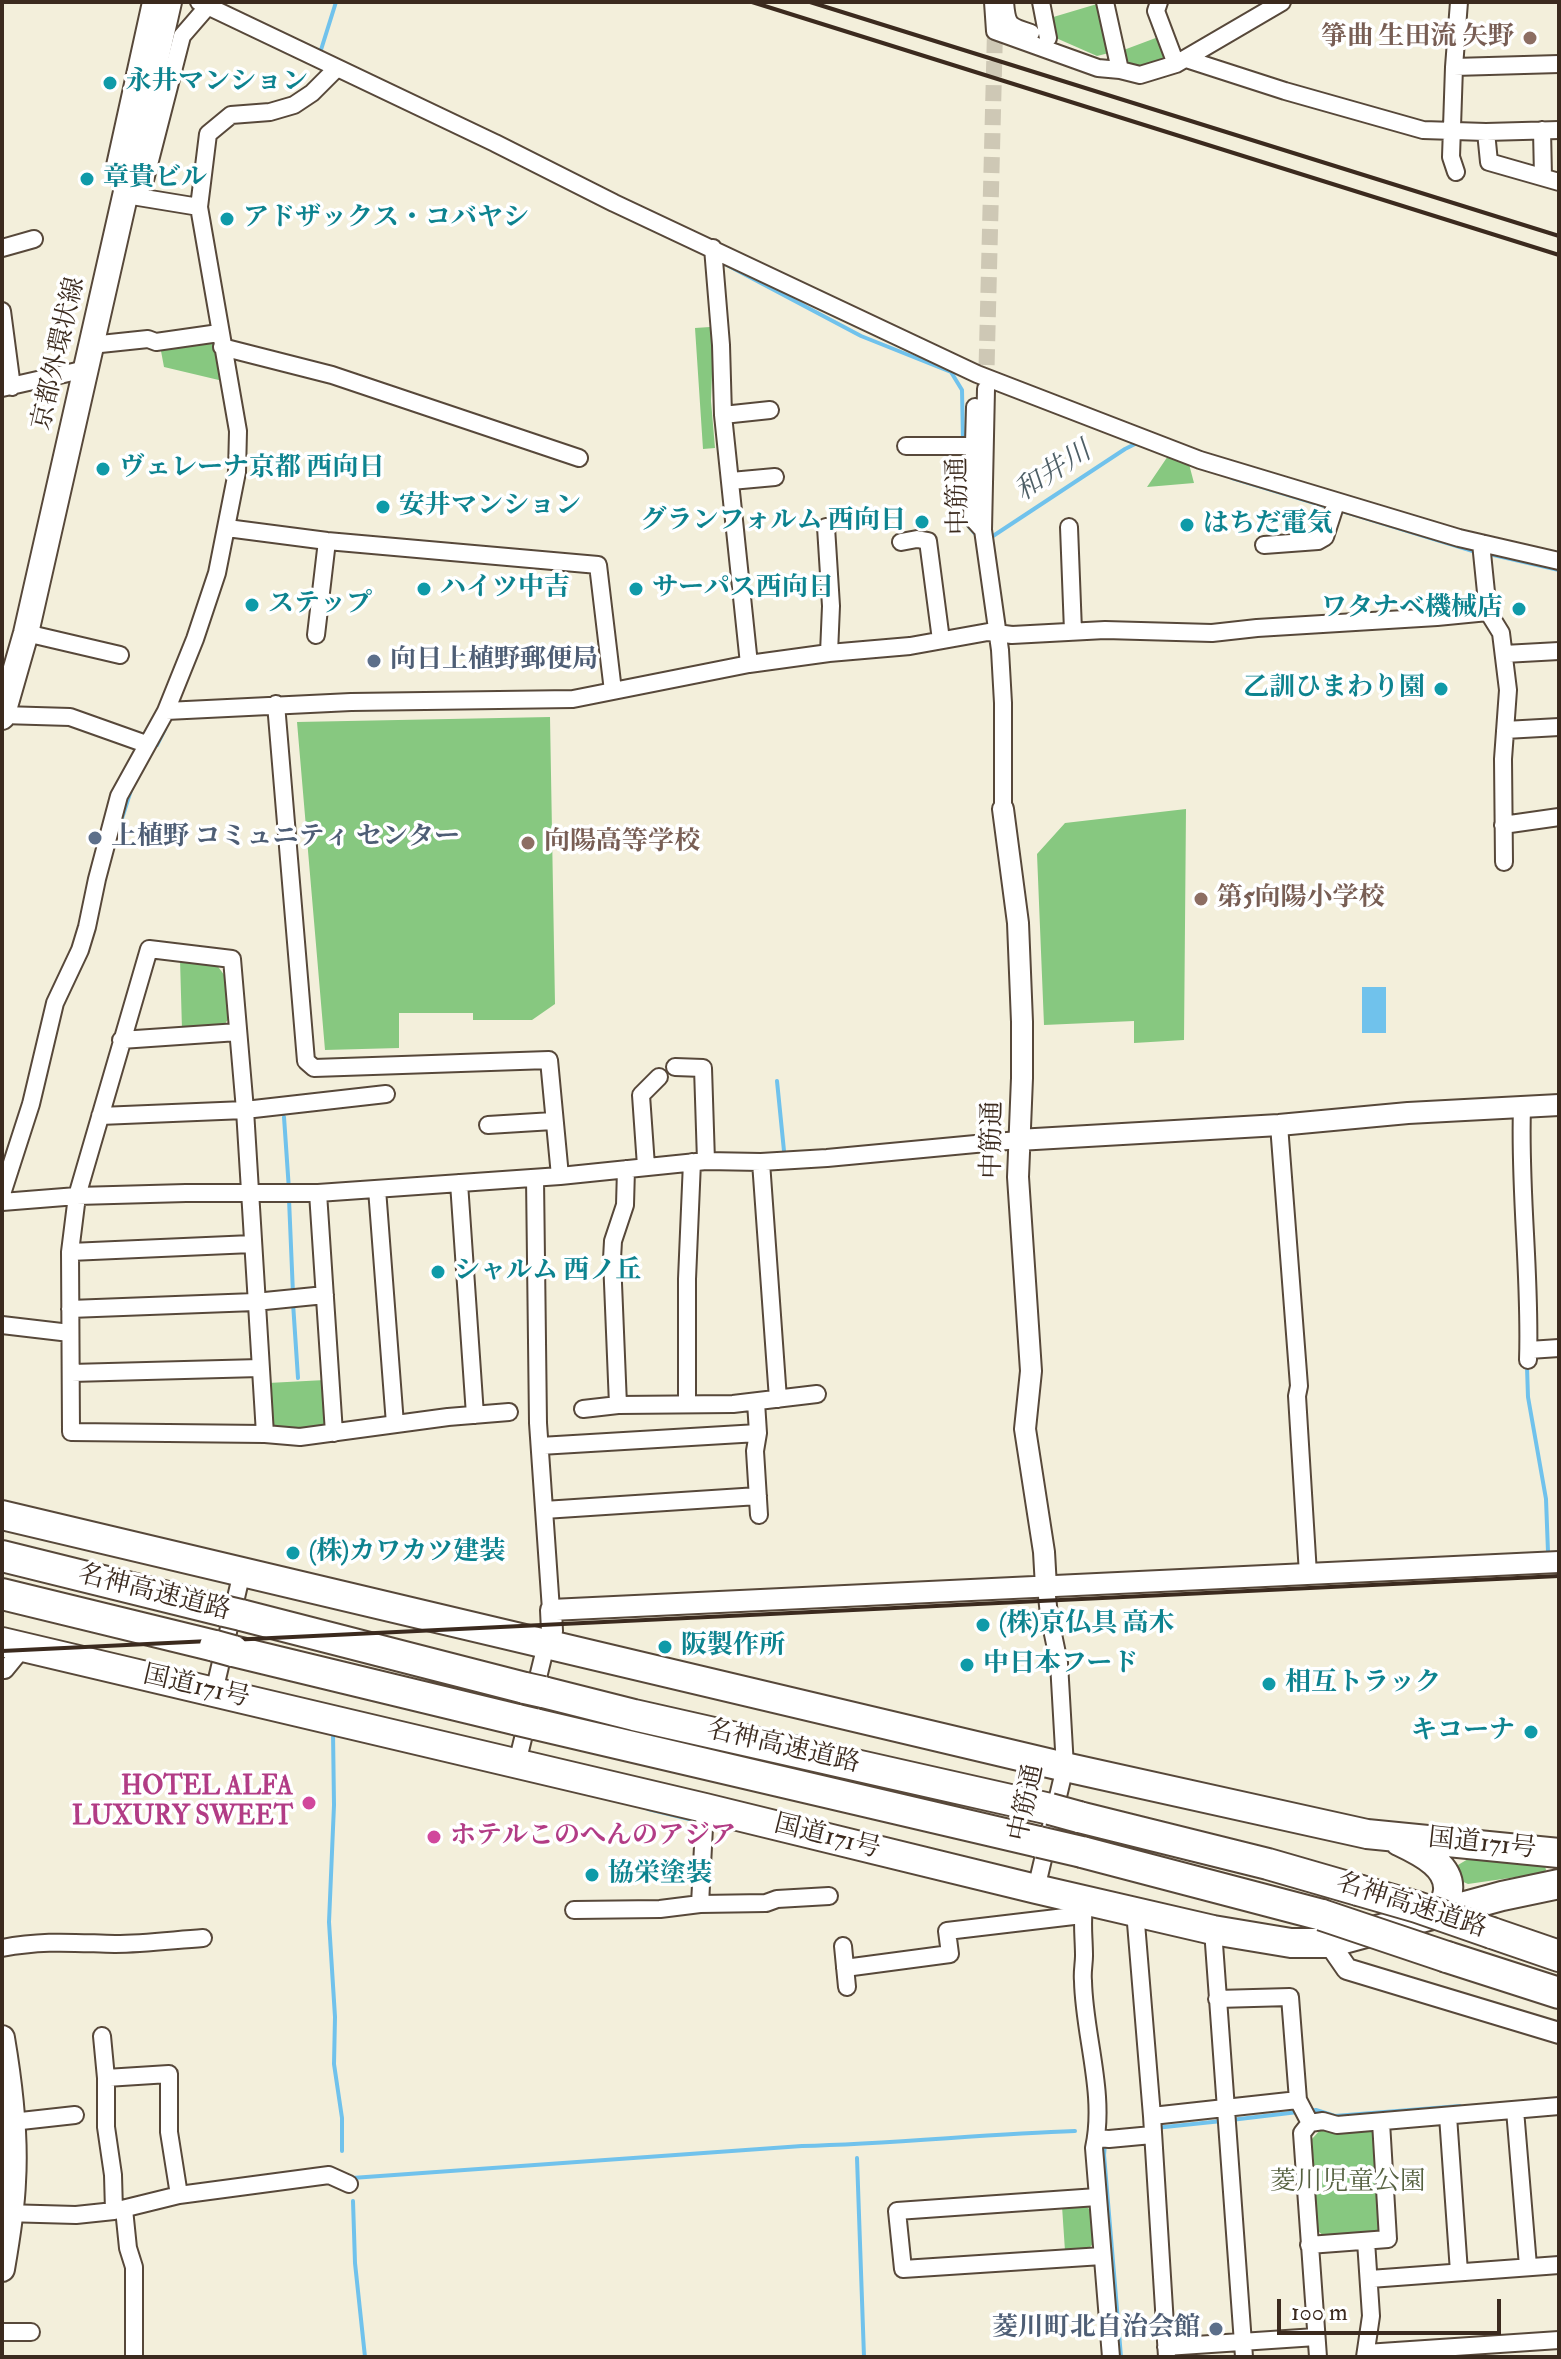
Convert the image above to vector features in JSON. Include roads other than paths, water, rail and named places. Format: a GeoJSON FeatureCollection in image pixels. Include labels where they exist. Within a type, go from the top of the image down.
{"type":"FeatureCollection","features":[{"type":"Feature","properties":{"kind":"highway","name":"国道171号"},"geometry":{"type":"LineString","coordinates":[[2,1515],[1065,1767],[1367,1834],[1559,1853]]}},
{"type":"Feature","properties":{"kind":"highway","name":"名神高速道路"},"geometry":{"type":"LineString","coordinates":[[2,1556],[650,1719],[1050,1809],[1268,1864],[1417,1907],[1559,1956]]}},
{"type":"Feature","properties":{"kind":"highway","name":"名神高速道路"},"geometry":{"type":"LineString","coordinates":[[2,1594],[526,1722],[1082,1852],[1325,1929],[1447,1957],[1559,1993]]}},
{"type":"Feature","properties":{"kind":"highway","name":"国道171号"},"geometry":{"type":"LineString","coordinates":[[13,1645],[1036,1889],[1084,1908],[1135,1911],[1213,1930],[1291,1943],[1325,1929],[1438,1914],[1559,1884]]}},
{"type":"Feature","properties":{"kind":"highway"},"geometry":{"type":"LineString","coordinates":[[1391,1837],[1425,1853],[1447,1876],[1448,1894],[1438,1914]]}},
{"type":"Feature","properties":{"kind":"main road","name":"京都外環状線"},"geometry":{"type":"LineString","coordinates":[[2,716],[26,633],[169,2]]}},
{"type":"Feature","properties":{"kind":"main road"},"geometry":{"type":"LineString","coordinates":[[2,2038],[12,2122],[14,2178],[6,2213],[2,2269]]}},
{"type":"Feature","properties":{"kind":"street"},"geometry":{"type":"LineString","coordinates":[[126,195],[114,170],[151,2]]}},
{"type":"Feature","properties":{"kind":"street"},"geometry":{"type":"LineString","coordinates":[[993,2],[995,31],[1098,68],[1140,75],[1181,61],[1282,2]]}},
{"type":"Feature","properties":{"kind":"street"},"geometry":{"type":"LineString","coordinates":[[1005,2],[1007,21],[1013,27],[1048,38],[1120,70]]}},
{"type":"Feature","properties":{"kind":"street"},"geometry":{"type":"LineString","coordinates":[[1041,2],[1048,38]]}},
{"type":"Feature","properties":{"kind":"street"},"geometry":{"type":"LineString","coordinates":[[1105,2],[1120,70]]}},
{"type":"Feature","properties":{"kind":"street"},"geometry":{"type":"LineString","coordinates":[[1159,2],[1156,11],[1181,61],[1423,130],[1550,130],[1551,179],[1489,162],[1486,132]]}},
{"type":"Feature","properties":{"kind":"street"},"geometry":{"type":"LineString","coordinates":[[1456,172],[1451,157],[1459,2]]}},
{"type":"Feature","properties":{"kind":"street"},"geometry":{"type":"LineString","coordinates":[[126,195],[144,184],[182,36],[203,4],[977,374],[1200,460],[1336,503],[1559,561]]}},
{"type":"Feature","properties":{"kind":"street"},"geometry":{"type":"LineString","coordinates":[[1454,67],[1559,64]]}},
{"type":"Feature","properties":{"kind":"street"},"geometry":{"type":"LineString","coordinates":[[2,1194],[31,1104],[55,1003],[80,950],[87,927],[113,814],[122,788],[166,711],[200,626],[227,528],[239,451],[199,207],[208,134],[231,115],[270,112],[294,105],[312,93],[337,68]]}},
{"type":"Feature","properties":{"kind":"street"},"geometry":{"type":"LineString","coordinates":[[126,195],[199,207]]}},
{"type":"Feature","properties":{"kind":"street"},"geometry":{"type":"LineString","coordinates":[[2,248],[34,239]]}},
{"type":"Feature","properties":{"kind":"street"},"geometry":{"type":"LineString","coordinates":[[713,248],[723,415],[749,664]]}},
{"type":"Feature","properties":{"kind":"street"},"geometry":{"type":"LineString","coordinates":[[2,311],[7,388],[88,357],[148,339],[156,342],[221,340],[579,458]]}},
{"type":"Feature","properties":{"kind":"street"},"geometry":{"type":"LineString","coordinates":[[977,374],[972,518],[984,536]]}},
{"type":"Feature","properties":{"kind":"street","name":"中筋通"},"geometry":{"type":"LineString","coordinates":[[986,389],[984,536],[998,635],[1003,703],[1003,809],[1018,923],[1022,1064],[1018,1177],[1031,1371],[1025,1429],[1044,1552],[1049,1615],[1059,1663],[1065,1767],[1036,1889]]}},
{"type":"Feature","properties":{"kind":"street"},"geometry":{"type":"LineString","coordinates":[[723,415],[770,410]]}},
{"type":"Feature","properties":{"kind":"street"},"geometry":{"type":"LineString","coordinates":[[906,446],[973,446]]}},
{"type":"Feature","properties":{"kind":"street"},"geometry":{"type":"LineString","coordinates":[[731,481],[775,477]]}},
{"type":"Feature","properties":{"kind":"street"},"geometry":{"type":"LineString","coordinates":[[1264,545],[1318,541],[1325,537],[1336,503]]}},
{"type":"Feature","properties":{"kind":"street"},"geometry":{"type":"LineString","coordinates":[[826,527],[831,606],[829,653]]}},
{"type":"Feature","properties":{"kind":"street"},"geometry":{"type":"LineString","coordinates":[[1069,527],[1073,631]]}},
{"type":"Feature","properties":{"kind":"street"},"geometry":{"type":"LineString","coordinates":[[227,528],[327,541],[598,565],[613,691]]}},
{"type":"Feature","properties":{"kind":"street"},"geometry":{"type":"LineString","coordinates":[[901,542],[917,539],[928,541],[941,640]]}},
{"type":"Feature","properties":{"kind":"street"},"geometry":{"type":"LineString","coordinates":[[316,635],[327,541]]}},
{"type":"Feature","properties":{"kind":"street"},"geometry":{"type":"LineString","coordinates":[[1481,543],[1488,612],[1501,633],[1508,690],[1504,862]]}},
{"type":"Feature","properties":{"kind":"street"},"geometry":{"type":"LineString","coordinates":[[166,711],[276,704],[573,699],[749,664],[910,646],[988,632],[998,635],[1105,630],[1212,633],[1488,612]]}},
{"type":"Feature","properties":{"kind":"street"},"geometry":{"type":"LineString","coordinates":[[26,633],[120,655]]}},
{"type":"Feature","properties":{"kind":"street"},"geometry":{"type":"LineString","coordinates":[[1504,654],[1559,651]]}},
{"type":"Feature","properties":{"kind":"street"},"geometry":{"type":"LineString","coordinates":[[276,704],[306,1061],[314,1068],[549,1060],[560,1176]]}},
{"type":"Feature","properties":{"kind":"street"},"geometry":{"type":"LineString","coordinates":[[2,716],[70,717],[146,744]]}},
{"type":"Feature","properties":{"kind":"street"},"geometry":{"type":"LineString","coordinates":[[1505,730],[1559,727]]}},
{"type":"Feature","properties":{"kind":"street"},"geometry":{"type":"LineString","coordinates":[[1503,825],[1559,817]]}},
{"type":"Feature","properties":{"kind":"street"},"geometry":{"type":"LineString","coordinates":[[265,1434],[245,1110],[232,959],[149,949],[77,1196],[70,1252],[71,1432],[300,1437],[509,1412]]}},
{"type":"Feature","properties":{"kind":"street"},"geometry":{"type":"LineString","coordinates":[[121,1040],[238,1032]]}},
{"type":"Feature","properties":{"kind":"street"},"geometry":{"type":"LineString","coordinates":[[675,1067],[703,1068],[699,1161],[687,1279],[687,1403]]}},
{"type":"Feature","properties":{"kind":"street"},"geometry":{"type":"LineString","coordinates":[[646,1166],[641,1095],[659,1077]]}},
{"type":"Feature","properties":{"kind":"street"},"geometry":{"type":"LineString","coordinates":[[100,1116],[245,1110],[386,1094]]}},
{"type":"Feature","properties":{"kind":"street"},"geometry":{"type":"LineString","coordinates":[[2,1202],[77,1196],[318,1193],[560,1176],[699,1161],[761,1162],[827,1158],[1018,1140],[1559,1105]]}},
{"type":"Feature","properties":{"kind":"street"},"geometry":{"type":"LineString","coordinates":[[1522,1108],[1528,1355],[1559,1348]]}},
{"type":"Feature","properties":{"kind":"street"},"geometry":{"type":"LineString","coordinates":[[488,1125],[553,1121]]}},
{"type":"Feature","properties":{"kind":"street"},"geometry":{"type":"LineString","coordinates":[[1279,1125],[1299,1386],[1297,1396],[1308,1574]]}},
{"type":"Feature","properties":{"kind":"street"},"geometry":{"type":"LineString","coordinates":[[761,1162],[778,1399]]}},
{"type":"Feature","properties":{"kind":"street"},"geometry":{"type":"LineString","coordinates":[[618,1405],[612,1259],[613,1241],[625,1205],[626,1169]]}},
{"type":"Feature","properties":{"kind":"street"},"geometry":{"type":"LineString","coordinates":[[517,1763],[552,1631],[540,1446],[535,1178]]}},
{"type":"Feature","properties":{"kind":"street"},"geometry":{"type":"LineString","coordinates":[[459,1183],[475,1415]]}},
{"type":"Feature","properties":{"kind":"street"},"geometry":{"type":"LineString","coordinates":[[377,1189],[395,1424]]}},
{"type":"Feature","properties":{"kind":"street"},"geometry":{"type":"LineString","coordinates":[[318,1193],[334,1433]]}},
{"type":"Feature","properties":{"kind":"street"},"geometry":{"type":"LineString","coordinates":[[70,1252],[252,1244]]}},
{"type":"Feature","properties":{"kind":"street"},"geometry":{"type":"LineString","coordinates":[[70,1309],[255,1302],[325,1295]]}},
{"type":"Feature","properties":{"kind":"street"},"geometry":{"type":"LineString","coordinates":[[2,1325],[70,1333]]}},
{"type":"Feature","properties":{"kind":"street"},"geometry":{"type":"LineString","coordinates":[[71,1373],[260,1368]]}},
{"type":"Feature","properties":{"kind":"street"},"geometry":{"type":"LineString","coordinates":[[583,1409],[618,1405],[733,1404],[817,1394]]}},
{"type":"Feature","properties":{"kind":"street"},"geometry":{"type":"LineString","coordinates":[[756,1402],[759,1515]]}},
{"type":"Feature","properties":{"kind":"street"},"geometry":{"type":"LineString","coordinates":[[540,1446],[758,1433]]}},
{"type":"Feature","properties":{"kind":"street"},"geometry":{"type":"LineString","coordinates":[[544,1510],[758,1496]]}},
{"type":"Feature","properties":{"kind":"street"},"geometry":{"type":"LineString","coordinates":[[551,1610],[1559,1562]]}},
{"type":"Feature","properties":{"kind":"street"},"geometry":{"type":"LineString","coordinates":[[214,1692],[242,1572]]}},
{"type":"Feature","properties":{"kind":"street"},"geometry":{"type":"LineString","coordinates":[[2,1670],[5,1670],[13,1645]]}},
{"type":"Feature","properties":{"kind":"street"},"geometry":{"type":"LineString","coordinates":[[700,1904],[705,1808]]}},
{"type":"Feature","properties":{"kind":"street"},"geometry":{"type":"LineString","coordinates":[[574,1910],[660,1909],[829,1896]]}},
{"type":"Feature","properties":{"kind":"street"},"geometry":{"type":"LineString","coordinates":[[845,1968],[950,1954],[947,1931],[1084,1908],[1083,1980],[1102,2139]]}},
{"type":"Feature","properties":{"kind":"street"},"geometry":{"type":"LineString","coordinates":[[1135,1911],[1167,2352],[1243,2350],[1316,2337]]}},
{"type":"Feature","properties":{"kind":"street"},"geometry":{"type":"LineString","coordinates":[[1325,1929],[1347,1969],[1559,2033]]}},
{"type":"Feature","properties":{"kind":"street"},"geometry":{"type":"LineString","coordinates":[[1213,1930],[1243,2350]]}},
{"type":"Feature","properties":{"kind":"street"},"geometry":{"type":"LineString","coordinates":[[2,1948],[41,1942],[117,1944],[203,1938]]}},
{"type":"Feature","properties":{"kind":"street"},"geometry":{"type":"LineString","coordinates":[[843,1946],[847,1987]]}},
{"type":"Feature","properties":{"kind":"street"},"geometry":{"type":"LineString","coordinates":[[1217,1999],[1290,1997],[1303,2111],[1318,2357]]}},
{"type":"Feature","properties":{"kind":"street"},"geometry":{"type":"LineString","coordinates":[[102,2036],[106,2127],[119,2210],[134,2267],[134,2357]]}},
{"type":"Feature","properties":{"kind":"street"},"geometry":{"type":"LineString","coordinates":[[106,2078],[169,2074],[169,2132],[179,2195]]}},
{"type":"Feature","properties":{"kind":"street"},"geometry":{"type":"LineString","coordinates":[[1111,2357],[1094,2148],[1102,2139],[1152,2126],[1226,2116],[1303,2111],[1337,2125],[1559,2106]]}},
{"type":"Feature","properties":{"kind":"street"},"geometry":{"type":"LineString","coordinates":[[1515,2110],[1528,2266]]}},
{"type":"Feature","properties":{"kind":"street"},"geometry":{"type":"LineString","coordinates":[[12,2122],[75,2115]]}},
{"type":"Feature","properties":{"kind":"street"},"geometry":{"type":"LineString","coordinates":[[1448,2116],[1459,2272]]}},
{"type":"Feature","properties":{"kind":"street"},"geometry":{"type":"LineString","coordinates":[[1309,2245],[1388,2239],[1381,2122]]}},
{"type":"Feature","properties":{"kind":"street"},"geometry":{"type":"LineString","coordinates":[[6,2213],[76,2215],[119,2210],[179,2195],[329,2175],[349,2184]]}},
{"type":"Feature","properties":{"kind":"street"},"geometry":{"type":"LineString","coordinates":[[1097,2197],[897,2211],[903,2269],[1102,2256]]}},
{"type":"Feature","properties":{"kind":"street"},"geometry":{"type":"LineString","coordinates":[[1366,2241],[1371,2316],[1365,2355],[1559,2340]]}},
{"type":"Feature","properties":{"kind":"street"},"geometry":{"type":"LineString","coordinates":[[1370,2279],[1559,2265]]}},
{"type":"Feature","properties":{"kind":"street"},"geometry":{"type":"LineString","coordinates":[[2,2332],[31,2332]]}},
{"type":"Feature","properties":{"kind":"water"},"geometry":{"type":"Polygon","coordinates":[[[1362,987],[1386,987],[1386,1033],[1362,1033],[1362,987]]]}},
{"type":"Feature","properties":{"kind":"waterway","name":"和井川"},"geometry":{"type":"LineString","coordinates":[[320,53],[336,2]]}},
{"type":"Feature","properties":{"kind":"waterway","name":"和井川"},"geometry":{"type":"LineString","coordinates":[[725,264],[861,336],[951,372],[962,390],[963,441]]}},
{"type":"Feature","properties":{"kind":"waterway","name":"和井川"},"geometry":{"type":"LineString","coordinates":[[990,538],[1137,443]]}},
{"type":"Feature","properties":{"kind":"waterway","name":"和井川"},"geometry":{"type":"LineString","coordinates":[[963,450],[964,509]]}},
{"type":"Feature","properties":{"kind":"waterway","name":"和井川"},"geometry":{"type":"LineString","coordinates":[[1232,478],[1331,508]]}},
{"type":"Feature","properties":{"kind":"waterway","name":"和井川"},"geometry":{"type":"LineString","coordinates":[[1339,510],[1476,552]]}},
{"type":"Feature","properties":{"kind":"waterway","name":"和井川"},"geometry":{"type":"LineString","coordinates":[[965,518],[977,536]]}},
{"type":"Feature","properties":{"kind":"waterway","name":"和井川"},"geometry":{"type":"LineString","coordinates":[[1489,554],[1559,570]]}},
{"type":"Feature","properties":{"kind":"waterway"},"geometry":{"type":"LineString","coordinates":[[157,745],[165,729]]}},
{"type":"Feature","properties":{"kind":"waterway"},"geometry":{"type":"LineString","coordinates":[[119,828],[132,787]]}},
{"type":"Feature","properties":{"kind":"waterway"},"geometry":{"type":"LineString","coordinates":[[777,1081],[784,1151]]}},
{"type":"Feature","properties":{"kind":"waterway"},"geometry":{"type":"LineString","coordinates":[[284,1117],[289,1190]]}},
{"type":"Feature","properties":{"kind":"waterway"},"geometry":{"type":"LineString","coordinates":[[289,1199],[293,1294]]}},
{"type":"Feature","properties":{"kind":"waterway"},"geometry":{"type":"LineString","coordinates":[[293,1303],[298,1378]]}},
{"type":"Feature","properties":{"kind":"waterway"},"geometry":{"type":"LineString","coordinates":[[1527,1367],[1528,1397],[1546,1499],[1548,1552]]}},
{"type":"Feature","properties":{"kind":"waterway"},"geometry":{"type":"LineString","coordinates":[[333,1732],[334,1805],[329,1922],[335,2017],[334,2064],[342,2118],[342,2151]]}},
{"type":"Feature","properties":{"kind":"waterway"},"geometry":{"type":"LineString","coordinates":[[648,1809],[689,1819]]}},
{"type":"Feature","properties":{"kind":"waterway"},"geometry":{"type":"LineString","coordinates":[[1310,2111],[1335,2116],[1460,2106]]}},
{"type":"Feature","properties":{"kind":"waterway"},"geometry":{"type":"LineString","coordinates":[[1231,2120],[1298,2112]]}},
{"type":"Feature","properties":{"kind":"waterway"},"geometry":{"type":"LineString","coordinates":[[1155,2128],[1222,2121]]}},
{"type":"Feature","properties":{"kind":"waterway"},"geometry":{"type":"LineString","coordinates":[[352,2178],[802,2146],[1075,2131]]}},
{"type":"Feature","properties":{"kind":"waterway"},"geometry":{"type":"LineString","coordinates":[[1105,2144],[1121,2357]]}},
{"type":"Feature","properties":{"kind":"waterway"},"geometry":{"type":"LineString","coordinates":[[857,2158],[864,2357]]}},
{"type":"Feature","properties":{"kind":"waterway"},"geometry":{"type":"LineString","coordinates":[[353,2201],[355,2263],[365,2357]]}},
{"type":"Feature","properties":{"kind":"tunnel"},"geometry":{"type":"LineString","coordinates":[[986,389],[995,31]]}},
{"type":"Feature","properties":{"kind":"railway"},"geometry":{"type":"LineString","coordinates":[[752,2],[1559,255]]}},
{"type":"Feature","properties":{"kind":"railway"},"geometry":{"type":"LineString","coordinates":[[810,2],[1559,236]]}},
{"type":"Feature","properties":{"kind":"railway"},"geometry":{"type":"LineString","coordinates":[[2,1651],[1559,1576]]}},
{"type":"Feature","properties":{"kind":"place","name":"箏曲 生田流 矢野"},"geometry":{"type":"Point","coordinates":[1530,38]}},
{"type":"Feature","properties":{"kind":"place","name":"永井マンション"},"geometry":{"type":"Point","coordinates":[110,83]}},
{"type":"Feature","properties":{"kind":"place","name":"章貴ビル"},"geometry":{"type":"Point","coordinates":[87,179]}},
{"type":"Feature","properties":{"kind":"place","name":"アドザックス・コバヤシ"},"geometry":{"type":"Point","coordinates":[227,219]}},
{"type":"Feature","properties":{"kind":"place","name":"ヴェレーナ京都 西向日"},"geometry":{"type":"Point","coordinates":[103,469]}},
{"type":"Feature","properties":{"kind":"place","name":"安井マンション"},"geometry":{"type":"Point","coordinates":[383,507]}},
{"type":"Feature","properties":{"kind":"place","name":"グランフォルム 西向日"},"geometry":{"type":"Point","coordinates":[922,522]}},
{"type":"Feature","properties":{"kind":"place","name":"はちだ電気"},"geometry":{"type":"Point","coordinates":[1187,525]}},
{"type":"Feature","properties":{"kind":"place","name":"ハイツ中吉"},"geometry":{"type":"Point","coordinates":[424,589]}},
{"type":"Feature","properties":{"kind":"place","name":"サーパス西向日"},"geometry":{"type":"Point","coordinates":[636,589]}},
{"type":"Feature","properties":{"kind":"place","name":"ステップ"},"geometry":{"type":"Point","coordinates":[252,605]}},
{"type":"Feature","properties":{"kind":"place","name":"ワタナベ機械店"},"geometry":{"type":"Point","coordinates":[1519,609]}},
{"type":"Feature","properties":{"kind":"place","name":"向日上植野郵便局"},"geometry":{"type":"Point","coordinates":[374,661]}},
{"type":"Feature","properties":{"kind":"place","name":"乙訓ひまわり園"},"geometry":{"type":"Point","coordinates":[1441,689]}},
{"type":"Feature","properties":{"kind":"place","name":"上植野 コミュニティ センター"},"geometry":{"type":"Point","coordinates":[95,838]}},
{"type":"Feature","properties":{"kind":"place","name":"向陽高等学校"},"geometry":{"type":"Point","coordinates":[528,843]}},
{"type":"Feature","properties":{"kind":"place","name":"第5向陽小学校"},"geometry":{"type":"Point","coordinates":[1201,899]}},
{"type":"Feature","properties":{"kind":"place","name":"シャルム 西ノ丘"},"geometry":{"type":"Point","coordinates":[438,1272]}},
{"type":"Feature","properties":{"kind":"place","name":"(株)カワカツ建装"},"geometry":{"type":"Point","coordinates":[293,1553]}},
{"type":"Feature","properties":{"kind":"place","name":"(株)京仏具 高木"},"geometry":{"type":"Point","coordinates":[983,1625]}},
{"type":"Feature","properties":{"kind":"place","name":"阪製作所"},"geometry":{"type":"Point","coordinates":[665,1647]}},
{"type":"Feature","properties":{"kind":"place","name":"中日本フード"},"geometry":{"type":"Point","coordinates":[967,1665]}},
{"type":"Feature","properties":{"kind":"place","name":"相互トラック"},"geometry":{"type":"Point","coordinates":[1269,1684]}},
{"type":"Feature","properties":{"kind":"place","name":"キコーナ"},"geometry":{"type":"Point","coordinates":[1531,1732]}},
{"type":"Feature","properties":{"kind":"place","name":"HOTEL ALFA LUXURY SWEET"},"geometry":{"type":"Point","coordinates":[309,1803]}},
{"type":"Feature","properties":{"kind":"place","name":"ホテルこのへんのアジア"},"geometry":{"type":"Point","coordinates":[434,1837]}},
{"type":"Feature","properties":{"kind":"place","name":"協栄塗装"},"geometry":{"type":"Point","coordinates":[592,1875]}},
{"type":"Feature","properties":{"kind":"place","name":"菱川町北自治会館"},"geometry":{"type":"Point","coordinates":[1216,2329]}},
{"type":"Feature","properties":{"kind":"park label","name":"菱川児童公園"},"geometry":{"type":"Point","coordinates":[1348,2183]}}]}
